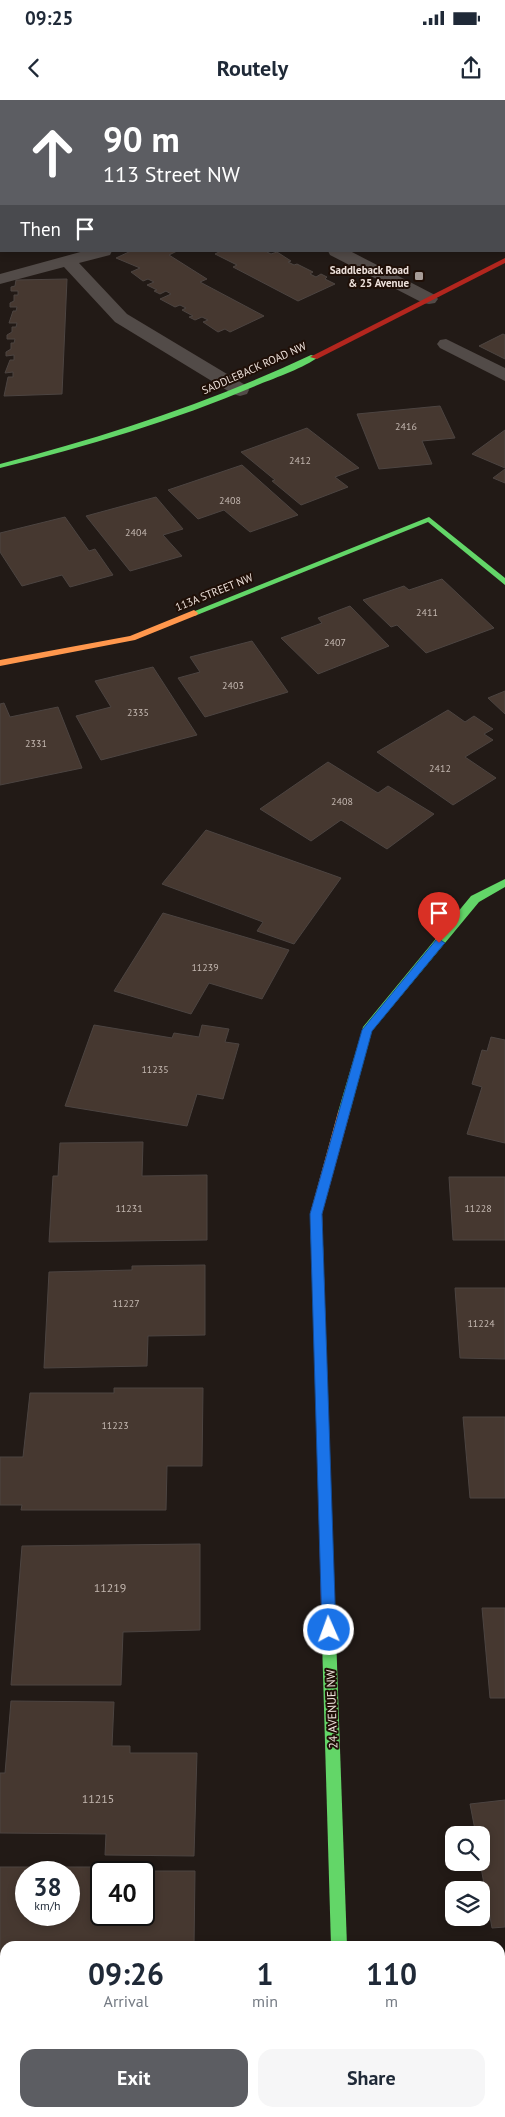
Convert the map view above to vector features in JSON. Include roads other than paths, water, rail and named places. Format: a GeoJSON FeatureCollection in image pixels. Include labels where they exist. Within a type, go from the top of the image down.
{"type":"FeatureCollection","features":[{"type":"Feature","properties":{"kind":"street"},"geometry":{"type":"LineString","coordinates":[[0,279],[100,252]]}},
{"type":"Feature","properties":{"kind":"street"},"geometry":{"type":"LineString","coordinates":[[338,252],[429,299]]}},
{"type":"Feature","properties":{"kind":"street","name":"SADDLEBACK ROAD NW"},"geometry":{"type":"LineString","coordinates":[[0,466],[130,432],[240,390],[429,299],[505,260]]}},
{"type":"Feature","properties":{"kind":"street"},"geometry":{"type":"LineString","coordinates":[[68,261],[121,318],[240,390]]}},
{"type":"Feature","properties":{"kind":"street"},"geometry":{"type":"LineString","coordinates":[[446,344],[505,374]]}},
{"type":"Feature","properties":{"kind":"street","name":"113A STREET NW"},"geometry":{"type":"LineString","coordinates":[[0,663],[132,638],[429,519],[505,582]]}},
{"type":"Feature","properties":{"kind":"street","name":"24 AVENUE NW"},"geometry":{"type":"LineString","coordinates":[[340,1941],[316,1214],[367,1030],[475,899],[505,882]]}},
{"type":"Feature","properties":{"kind":"place","name":"Saddleback Road & 25 Avenue"},"geometry":{"type":"Point","coordinates":[419,276]}}]}
